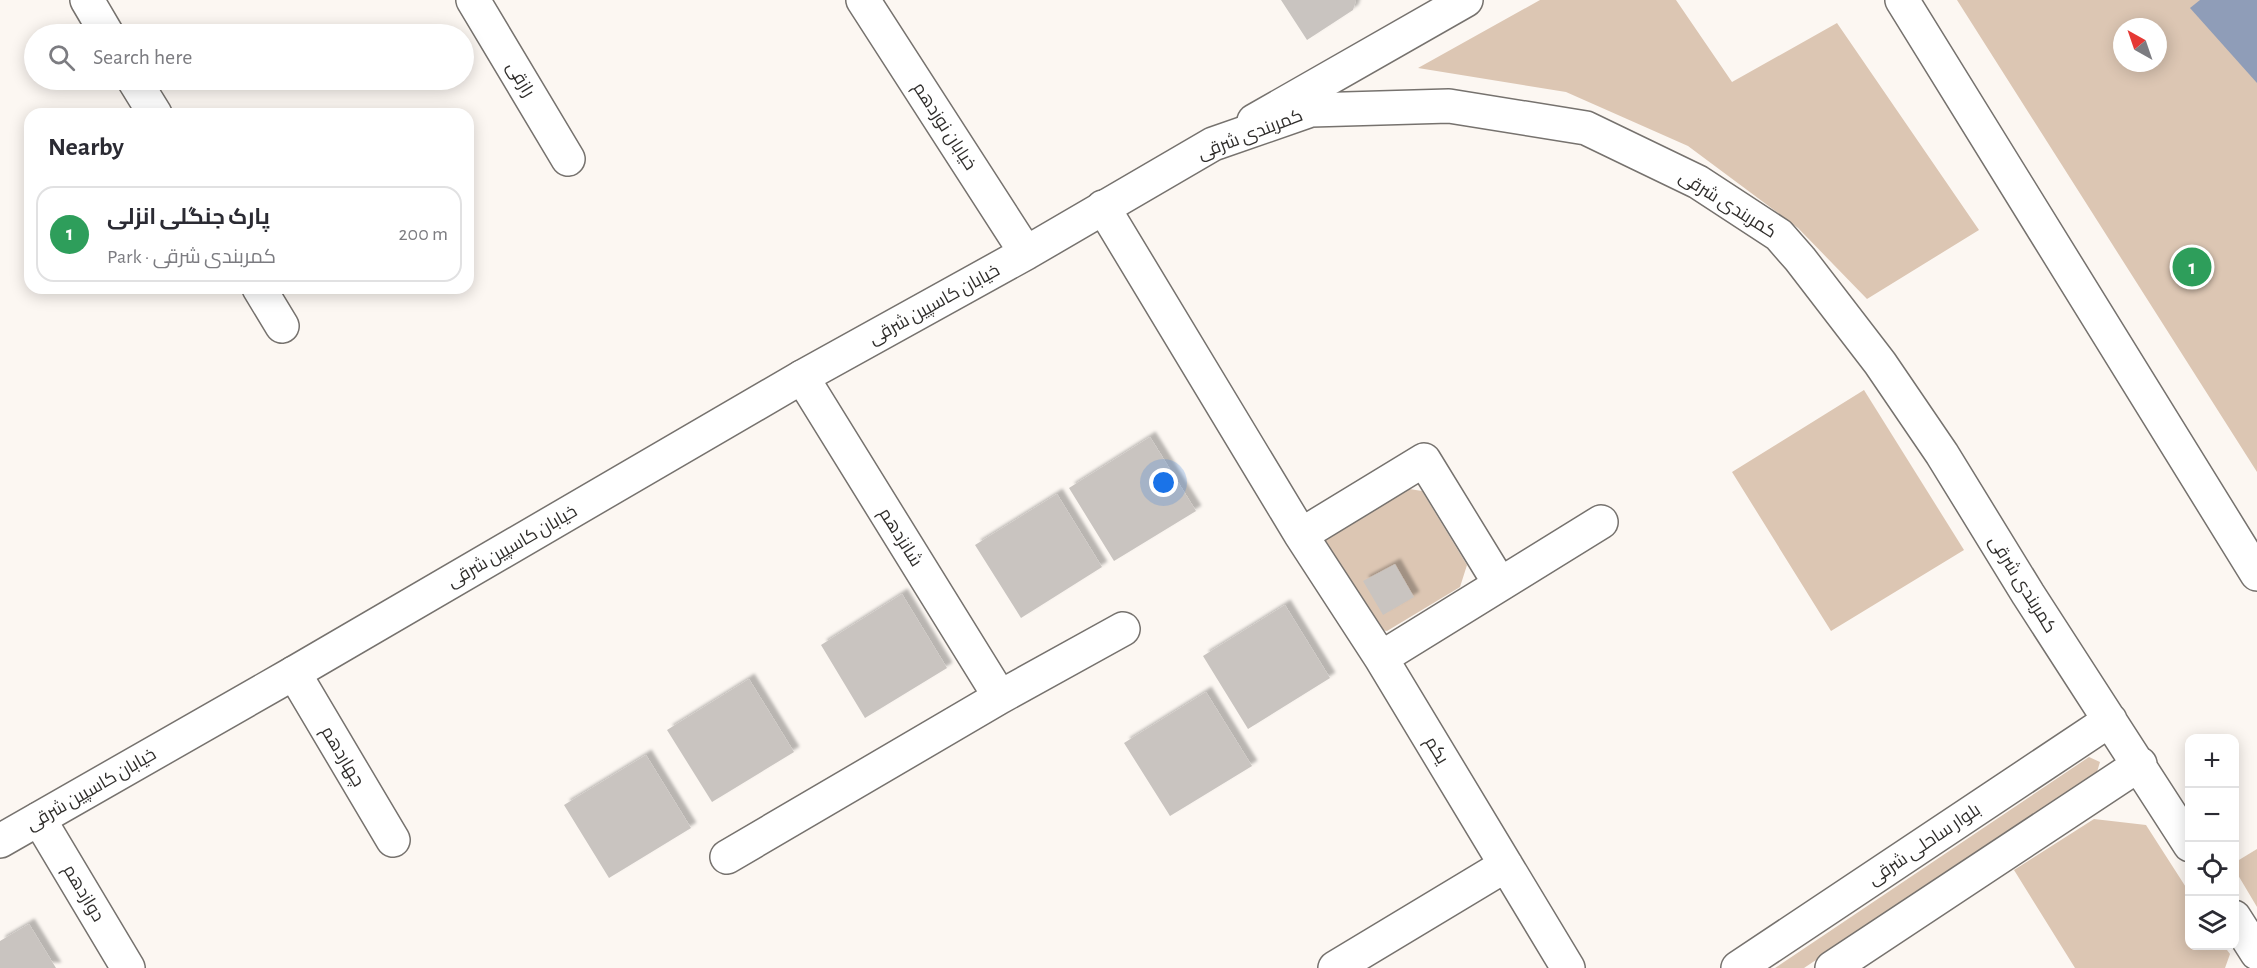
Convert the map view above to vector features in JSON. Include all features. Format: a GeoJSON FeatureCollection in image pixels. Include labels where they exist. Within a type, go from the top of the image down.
{"type":"FeatureCollection","features":[{"type":"Feature","properties":{"kind":"street"},"geometry":{"type":"LineString","coordinates":[[87,0],[101,24]]}},
{"type":"Feature","properties":{"kind":"street","name":"رازقی"},"geometry":{"type":"LineString","coordinates":[[473,0],[568,159]]}},
{"type":"Feature","properties":{"kind":"street","name":"خیابان نوزدهم"},"geometry":{"type":"LineString","coordinates":[[863,0],[1026,253]]}},
{"type":"Feature","properties":{"kind":"street"},"geometry":{"type":"LineString","coordinates":[[1213,144],[1466,0]]}},
{"type":"Feature","properties":{"kind":"street"},"geometry":{"type":"LineString","coordinates":[[1902,0],[2257,574]]}},
{"type":"Feature","properties":{"kind":"street"},"geometry":{"type":"LineString","coordinates":[[140,90],[151,108]]}},
{"type":"Feature","properties":{"kind":"street","name":"کمربندی شرقی"},"geometry":{"type":"LineString","coordinates":[[1026,253],[1213,144],[1311,110],[1449,106],[1586,128],[1698,182],[1779,235],[1880,363],[1942,454],[2028,594],[2189,842]]}},
{"type":"Feature","properties":{"kind":"street","name":"یکم"},"geometry":{"type":"LineString","coordinates":[[1103,207],[1301,535],[1382,658],[1568,968]]}},
{"type":"Feature","properties":{"kind":"street","name":"خیابان کاسپین شرقی"},"geometry":{"type":"LineString","coordinates":[[0,841],[294,673],[802,377],[1026,253]]}},
{"type":"Feature","properties":{"kind":"street"},"geometry":{"type":"LineString","coordinates":[[263,294],[282,326]]}},
{"type":"Feature","properties":{"kind":"street","name":"شانزدهم"},"geometry":{"type":"LineString","coordinates":[[802,377],[1000,697]]}},
{"type":"Feature","properties":{"kind":"street"},"geometry":{"type":"LineString","coordinates":[[1301,535],[1424,460],[1500,584]]}},
{"type":"Feature","properties":{"kind":"street"},"geometry":{"type":"LineString","coordinates":[[1382,658],[1601,522]]}},
{"type":"Feature","properties":{"kind":"street"},"geometry":{"type":"LineString","coordinates":[[727,857],[1000,697],[1123,629]]}},
{"type":"Feature","properties":{"kind":"street","name":"چهاردهم"},"geometry":{"type":"LineString","coordinates":[[294,673],[393,840]]}},
{"type":"Feature","properties":{"kind":"street","name":"بلوار ساحلی شرقی"},"geometry":{"type":"LineString","coordinates":[[1738,968],[2110,720]]}},
{"type":"Feature","properties":{"kind":"street"},"geometry":{"type":"LineString","coordinates":[[1832,968],[2140,764]]}},
{"type":"Feature","properties":{"kind":"street","name":"دوازدهم"},"geometry":{"type":"LineString","coordinates":[[39,819],[128,968]]}},
{"type":"Feature","properties":{"kind":"street"},"geometry":{"type":"LineString","coordinates":[[1335,968],[1506,866]]}},
{"type":"Feature","properties":{"kind":"street"},"geometry":{"type":"LineString","coordinates":[[2239,924],[2257,953]]}},
{"type":"Feature","properties":{"kind":"shaded area"},"geometry":{"type":"Polygon","coordinates":[[[1540,0],[1676,0],[1732,82],[1837,23],[1979,230],[1867,299],[1798,228],[1688,146],[1566,92],[1418,68],[1540,0]]]}},
{"type":"Feature","properties":{"kind":"shaded area"},"geometry":{"type":"Polygon","coordinates":[[[1957,0],[2257,0],[2257,472],[1957,0]]]}},
{"type":"Feature","properties":{"kind":"shaded area"},"geometry":{"type":"Polygon","coordinates":[[[1864,390],[1964,550],[1831,631],[1732,472],[1864,390]]]}},
{"type":"Feature","properties":{"kind":"shaded area"},"geometry":{"type":"Polygon","coordinates":[[[1397,487],[1422,491],[1467,565],[1460,587],[1387,631],[1360,627],[1322,557],[1326,532],[1397,487]]]}},
{"type":"Feature","properties":{"kind":"shaded area"},"geometry":{"type":"Polygon","coordinates":[[[2089,757],[2100,762],[2097,772],[1804,968],[1775,968],[2089,757]]]}},
{"type":"Feature","properties":{"kind":"shaded area"},"geometry":{"type":"Polygon","coordinates":[[[2094,819],[2146,825],[2185,886],[2185,950],[2227,950],[2230,954],[2225,968],[2075,968],[2014,870],[2094,819]]]}},
{"type":"Feature","properties":{"kind":"shaded area"},"geometry":{"type":"Polygon","coordinates":[[[2257,849],[2257,907],[2239,877],[2239,860],[2257,849]]]}},
{"type":"Feature","properties":{"kind":"water"},"geometry":{"type":"Polygon","coordinates":[[[2200,0],[2257,0],[2257,83],[2190,8],[2200,0]]]}},
{"type":"Feature","properties":{"kind":"building"},"geometry":{"type":"Polygon","coordinates":[[[1281,0],[1356,0],[1353,10],[1307,40],[1281,0]]]}},
{"type":"Feature","properties":{"kind":"building"},"geometry":{"type":"Polygon","coordinates":[[[1150,437],[1196,511],[1114,561],[1069,488],[1150,437]]]}},
{"type":"Feature","properties":{"kind":"building"},"geometry":{"type":"Polygon","coordinates":[[[1057,494],[1102,567],[1021,618],[975,545],[1057,494]]]}},
{"type":"Feature","properties":{"kind":"building"},"geometry":{"type":"Polygon","coordinates":[[[1395,564],[1414,597],[1383,615],[1363,581],[1395,564]]]}},
{"type":"Feature","properties":{"kind":"building"},"geometry":{"type":"Polygon","coordinates":[[[902,594],[947,668],[865,718],[821,645],[902,594]]]}},
{"type":"Feature","properties":{"kind":"building"},"geometry":{"type":"Polygon","coordinates":[[[1285,605],[1330,678],[1248,729],[1203,656],[1285,605]]]}},
{"type":"Feature","properties":{"kind":"building"},"geometry":{"type":"Polygon","coordinates":[[[749,679],[794,752],[712,802],[667,730],[749,679]]]}},
{"type":"Feature","properties":{"kind":"building"},"geometry":{"type":"Polygon","coordinates":[[[1206,692],[1252,766],[1170,816],[1124,743],[1206,692]]]}},
{"type":"Feature","properties":{"kind":"building"},"geometry":{"type":"Polygon","coordinates":[[[646,755],[691,828],[609,878],[564,805],[646,755]]]}},
{"type":"Feature","properties":{"kind":"building"},"geometry":{"type":"Polygon","coordinates":[[[29,924],[56,968],[0,968],[0,941],[29,924]]]}},
{"type":"Feature","properties":{"kind":"place","name":"پارک جنگلی انزلی"},"geometry":{"type":"Point","coordinates":[2192,267]}}]}
